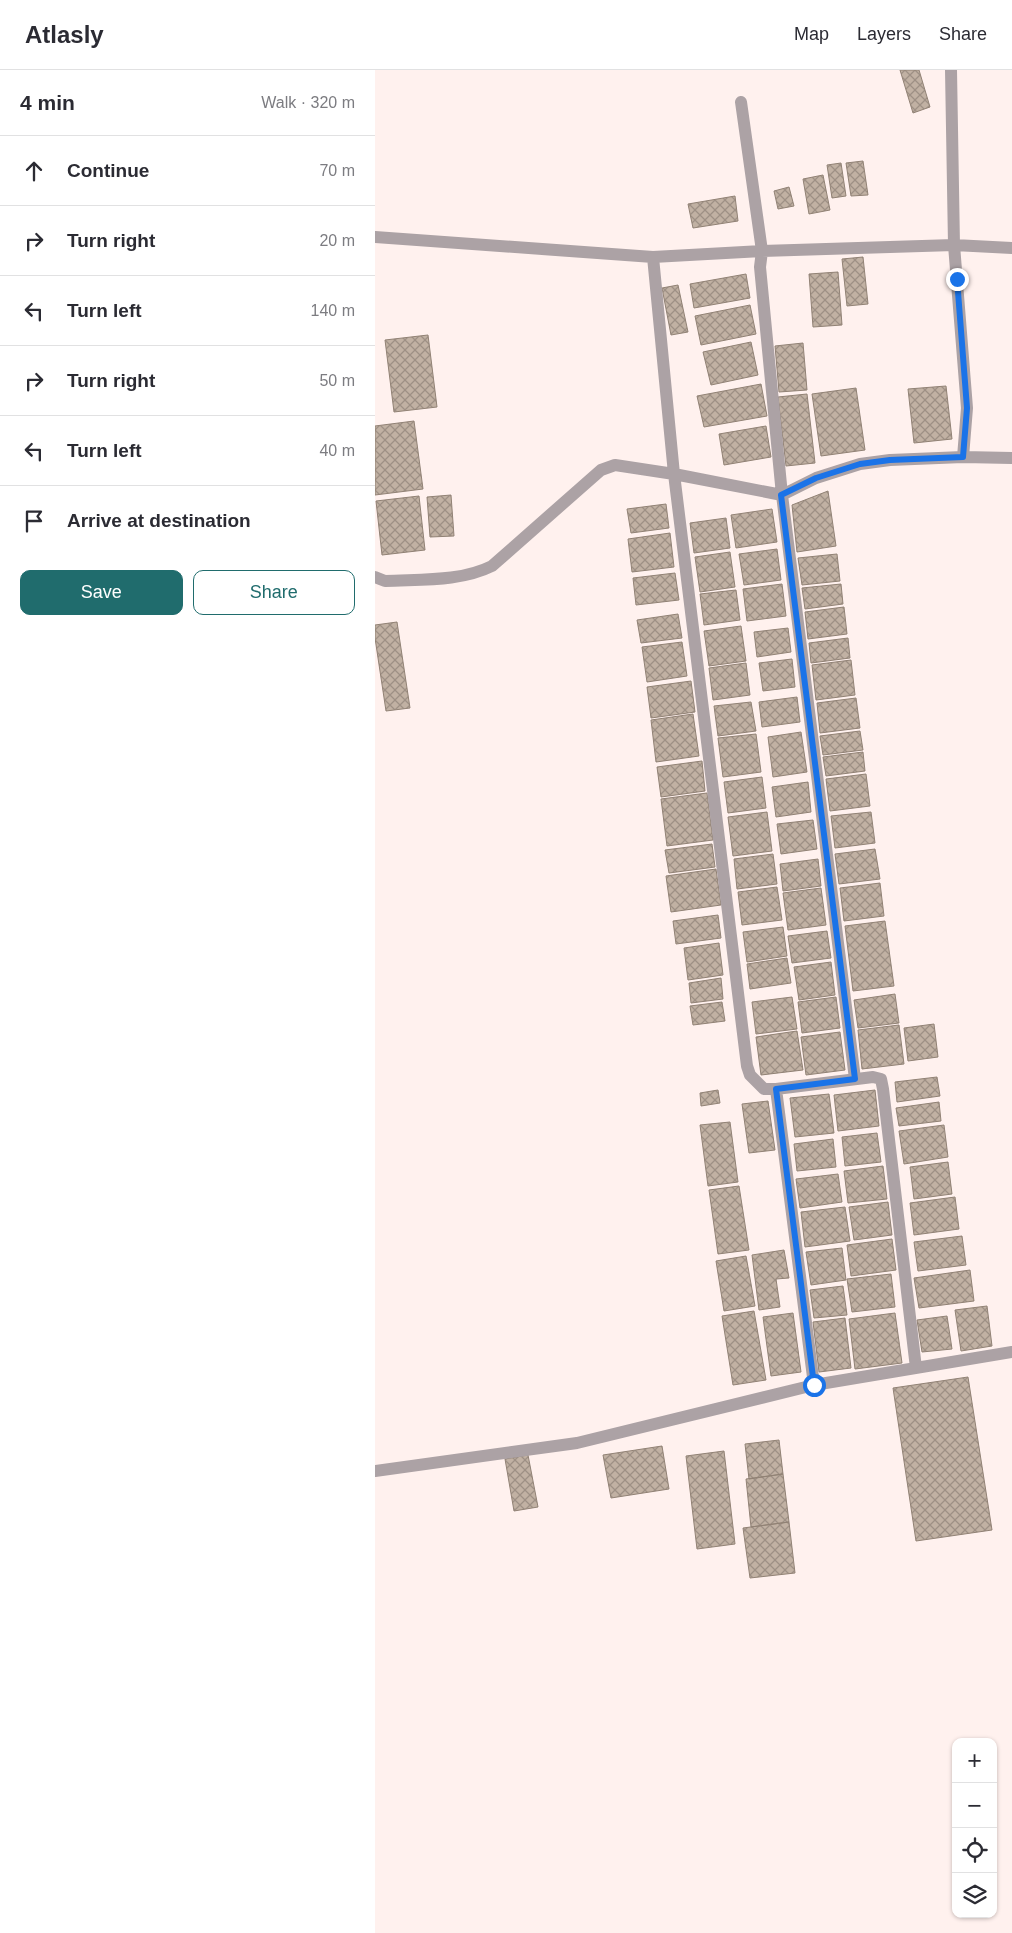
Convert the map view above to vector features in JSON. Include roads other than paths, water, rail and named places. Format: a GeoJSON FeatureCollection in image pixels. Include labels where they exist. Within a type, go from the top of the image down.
{"type":"FeatureCollection","features":[{"type":"Feature","properties":{"kind":"street"},"geometry":{"type":"LineString","coordinates":[[951,70],[954,245],[967,408],[963,457]]}},
{"type":"Feature","properties":{"kind":"street"},"geometry":{"type":"LineString","coordinates":[[741,102],[762,251],[760,267],[781,495],[855,1079]]}},
{"type":"Feature","properties":{"kind":"street"},"geometry":{"type":"LineString","coordinates":[[375,238],[653,257],[762,251],[954,245],[1012,248]]}},
{"type":"Feature","properties":{"kind":"street"},"geometry":{"type":"LineString","coordinates":[[653,257],[674,474],[747,1066],[750,1075],[764,1089],[873,1077],[881,1079],[916,1368]]}},
{"type":"Feature","properties":{"kind":"street"},"geometry":{"type":"LineString","coordinates":[[375,577],[385,581],[464,576],[492,566],[607,466],[615,465],[674,474],[781,495],[816,478],[860,464],[890,460],[963,457],[1012,458]]}},
{"type":"Feature","properties":{"kind":"street"},"geometry":{"type":"LineString","coordinates":[[776,1089],[814,1385]]}},
{"type":"Feature","properties":{"kind":"street"},"geometry":{"type":"LineString","coordinates":[[375,1471],[577,1443],[814,1385],[1012,1352]]}}]}
